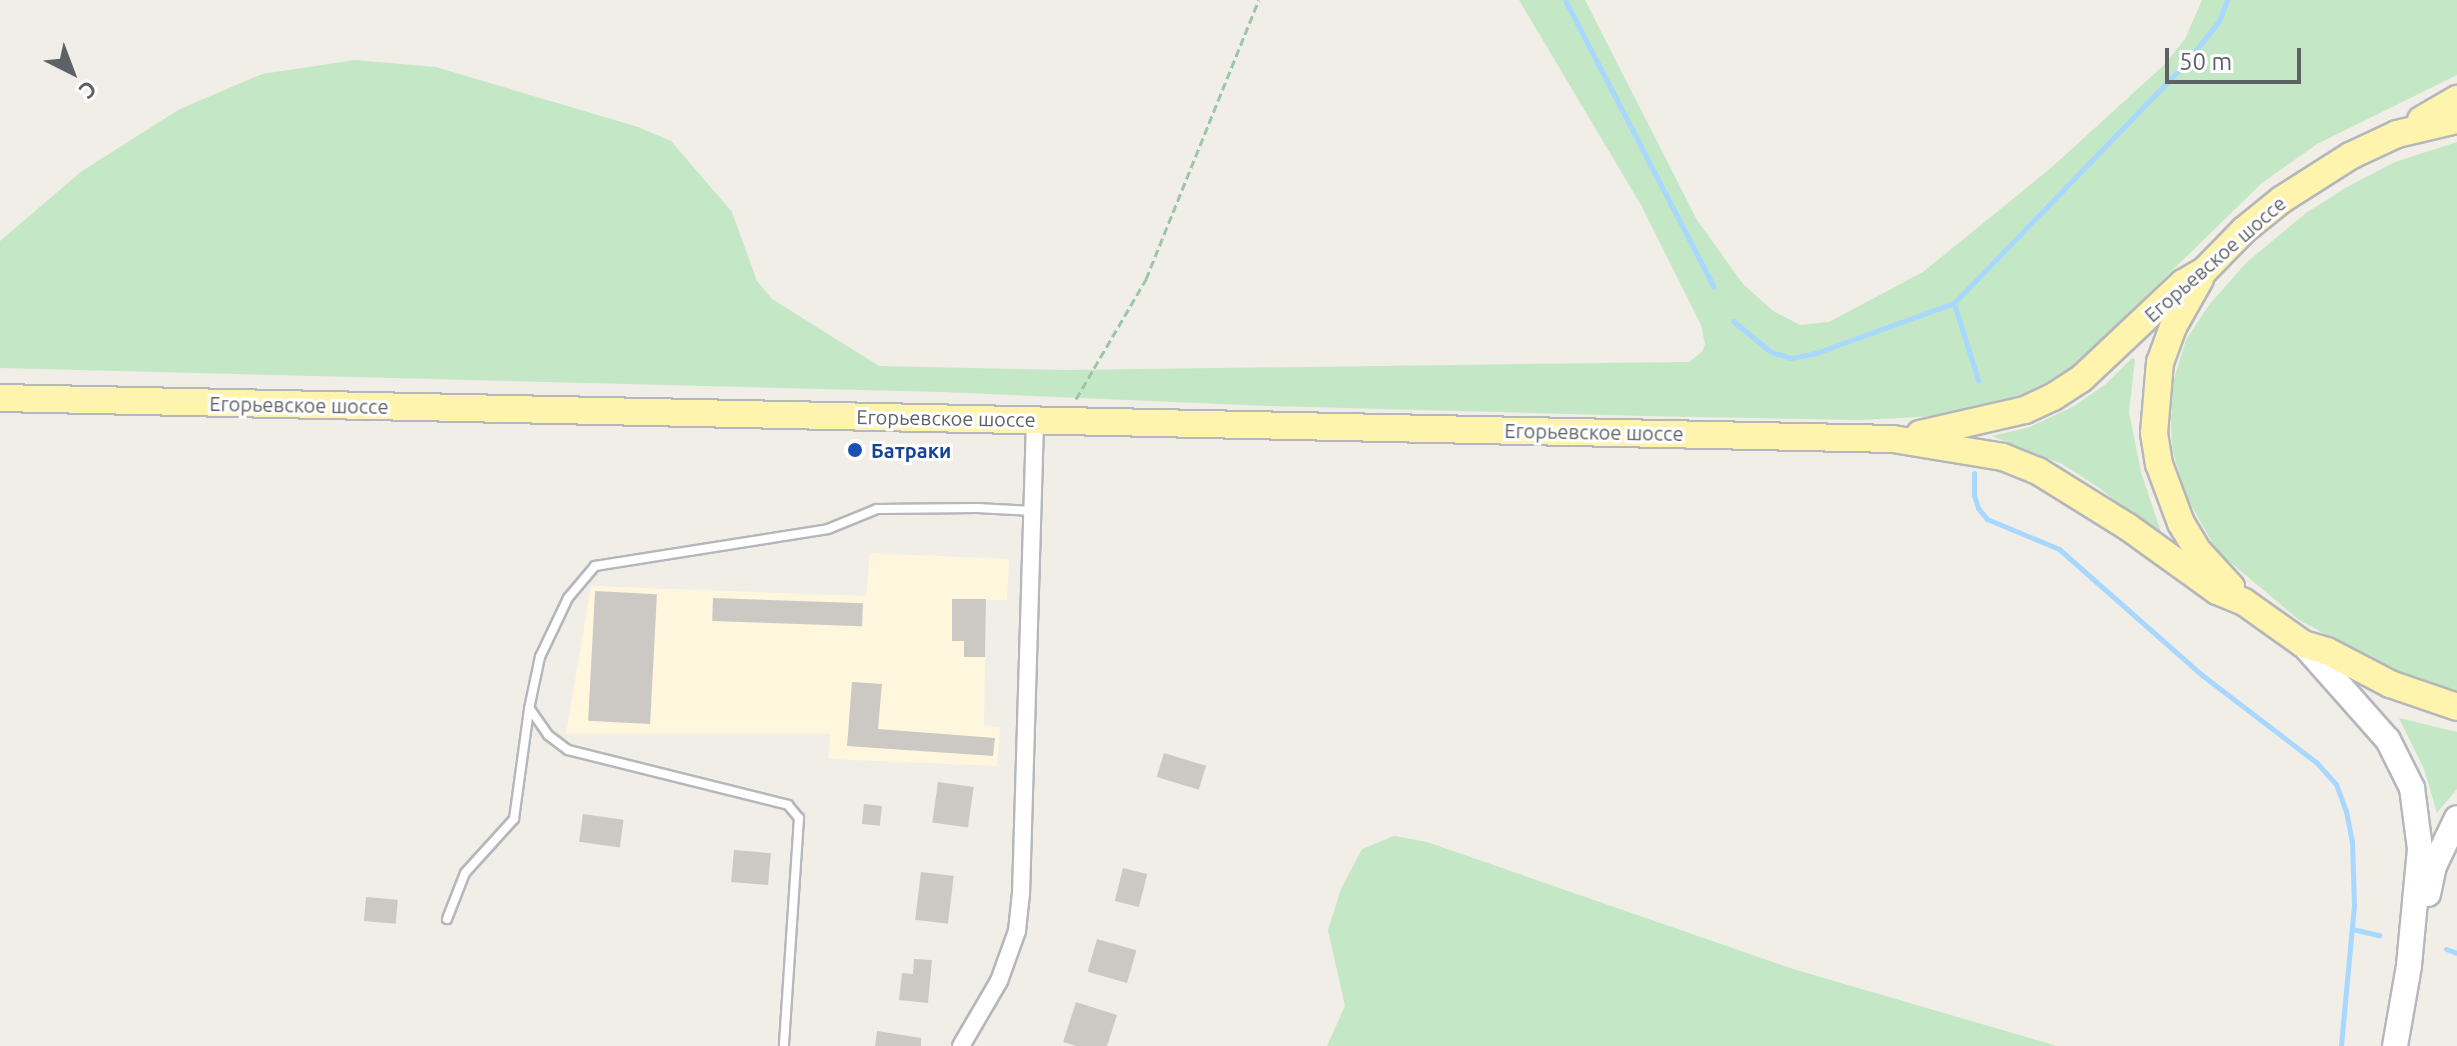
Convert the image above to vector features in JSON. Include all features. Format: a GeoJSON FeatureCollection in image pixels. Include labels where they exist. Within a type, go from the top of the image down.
{"type":"FeatureCollection","features":[{"type":"Feature","properties":{"kind":"main road"},"geometry":{"type":"LineString","coordinates":[[2397,134],[2457,99]]}},
{"type":"Feature","properties":{"kind":"main road","name":"Егорьевское шоссе"},"geometry":{"type":"LineString","coordinates":[[1893,439],[1961,427],[2025,410],[2053,397],[2081,379],[2183,283],[2204,271],[2244,230],[2281,200],[2350,156],[2397,134],[2457,120]]}},
{"type":"Feature","properties":{"kind":"main road"},"geometry":{"type":"LineString","coordinates":[[2204,271],[2173,327],[2160,362],[2154,433],[2159,464],[2181,523],[2198,551],[2244,602]]}},
{"type":"Feature","properties":{"kind":"main road","name":"Егорьевское шоссе"},"geometry":{"type":"LineString","coordinates":[[0,398],[1893,439],[2003,457],[2038,471],[2128,527],[2217,591],[2244,602],[2303,644],[2327,651],[2390,684],[2457,707]]}},
{"type":"Feature","properties":{"kind":"main road"},"geometry":{"type":"LineString","coordinates":[[2303,644],[2388,740],[2412,788],[2420,849],[2409,966]]}},
{"type":"Feature","properties":{"kind":"main road"},"geometry":{"type":"LineString","coordinates":[[2395,1046],[2409,966],[2434,866],[2457,818]]}},
{"type":"Feature","properties":{"kind":"street"},"geometry":{"type":"LineString","coordinates":[[961,1046],[999,981],[1017,931],[1021,894],[1035,419]]}},
{"type":"Feature","properties":{"kind":"lane"},"geometry":{"type":"LineString","coordinates":[[447,919],[465,873],[514,819],[529,709],[540,657],[568,598],[595,566],[828,529],[877,509],[1033,511]]}},
{"type":"Feature","properties":{"kind":"lane"},"geometry":{"type":"LineString","coordinates":[[529,709],[548,735],[568,750],[788,805],[799,818],[784,1046]]}},
{"type":"Feature","properties":{"kind":"path"},"geometry":{"type":"LineString","coordinates":[[1064,419],[1146,279],[1259,0]]}},
{"type":"Feature","properties":{"kind":"shaded area"},"geometry":{"type":"Polygon","coordinates":[[[870,553],[1009,559],[1007,600],[986,600],[984,726],[1000,727],[997,766],[828,759],[831,734],[566,734],[591,586],[866,596],[870,553]]]}},
{"type":"Feature","properties":{"kind":"green space"},"geometry":{"type":"Polygon","coordinates":[[[1519,0],[1585,0],[1697,220],[1743,284],[1773,311],[1800,325],[1829,322],[1923,272],[2052,167],[2164,65],[2185,39],[2202,0],[2457,0],[2457,75],[2317,144],[2262,183],[2074,366],[2022,397],[1939,416],[1858,420],[1646,416],[1269,406],[941,392],[0,368],[0,241],[82,171],[180,109],[262,74],[355,60],[436,67],[638,127],[671,141],[732,212],[757,281],[772,299],[879,366],[1067,370],[1689,362],[1702,352],[1705,344],[1701,325],[1641,205],[1519,0]]]}},
{"type":"Feature","properties":{"kind":"green space"},"geometry":{"type":"Polygon","coordinates":[[[2457,142],[2457,695],[2389,669],[2299,620],[2217,551],[2186,496],[2172,449],[2171,423],[2173,382],[2186,340],[2209,305],[2247,262],[2306,213],[2347,187],[2395,162],[2457,142]]]}},
{"type":"Feature","properties":{"kind":"green space"},"geometry":{"type":"Polygon","coordinates":[[[2132,358],[2135,359],[2129,412],[2141,472],[2161,532],[2156,533],[2098,487],[2062,464],[1992,436],[2030,427],[2074,406],[2106,384],[2132,358]]]}},
{"type":"Feature","properties":{"kind":"green space"},"geometry":{"type":"Polygon","coordinates":[[[2399,718],[2457,732],[2457,789],[2437,813],[2424,769],[2399,718]]]}},
{"type":"Feature","properties":{"kind":"green space"},"geometry":{"type":"Polygon","coordinates":[[[1394,836],[1427,842],[1793,969],[2057,1046],[1327,1046],[1345,1006],[1328,930],[1341,889],[1362,849],[1394,836]]]}},
{"type":"Feature","properties":{"kind":"building"},"geometry":{"type":"Polygon","coordinates":[[[595,591],[657,594],[650,724],[588,721],[595,591]]]}},
{"type":"Feature","properties":{"kind":"building"},"geometry":{"type":"Polygon","coordinates":[[[713,598],[863,603],[862,626],[712,621],[713,598]]]}},
{"type":"Feature","properties":{"kind":"building"},"geometry":{"type":"Polygon","coordinates":[[[952,599],[986,599],[985,657],[964,657],[964,641],[952,641],[952,599]]]}},
{"type":"Feature","properties":{"kind":"building"},"geometry":{"type":"Polygon","coordinates":[[[852,682],[882,684],[878,729],[995,738],[993,756],[847,746],[852,682]]]}},
{"type":"Feature","properties":{"kind":"building"},"geometry":{"type":"Polygon","coordinates":[[[1164,753],[1206,766],[1199,790],[1157,777],[1164,753]]]}},
{"type":"Feature","properties":{"kind":"building"},"geometry":{"type":"Polygon","coordinates":[[[938,782],[974,787],[968,828],[932,823],[938,782]]]}},
{"type":"Feature","properties":{"kind":"building"},"geometry":{"type":"Polygon","coordinates":[[[864,804],[882,806],[880,826],[862,824],[864,804]]]}},
{"type":"Feature","properties":{"kind":"building"},"geometry":{"type":"Polygon","coordinates":[[[583,814],[624,820],[620,847],[579,842],[583,814]]]}},
{"type":"Feature","properties":{"kind":"building"},"geometry":{"type":"Polygon","coordinates":[[[734,850],[771,853],[768,885],[731,882],[734,850]]]}},
{"type":"Feature","properties":{"kind":"building"},"geometry":{"type":"Polygon","coordinates":[[[1123,868],[1147,874],[1139,907],[1115,901],[1123,868]]]}},
{"type":"Feature","properties":{"kind":"building"},"geometry":{"type":"Polygon","coordinates":[[[921,872],[954,876],[948,924],[915,920],[921,872]]]}},
{"type":"Feature","properties":{"kind":"building"},"geometry":{"type":"Polygon","coordinates":[[[366,897],[398,900],[396,924],[364,921],[366,897]]]}},
{"type":"Feature","properties":{"kind":"building"},"geometry":{"type":"Polygon","coordinates":[[[1097,939],[1136,950],[1127,983],[1088,972],[1097,939]]]}},
{"type":"Feature","properties":{"kind":"building"},"geometry":{"type":"Polygon","coordinates":[[[914,959],[932,960],[928,1003],[899,1000],[902,973],[913,974],[914,959]]]}},
{"type":"Feature","properties":{"kind":"building"},"geometry":{"type":"Polygon","coordinates":[[[1076,1002],[1117,1015],[1107,1046],[1076,1046],[1063,1042],[1076,1002]]]}},
{"type":"Feature","properties":{"kind":"building"},"geometry":{"type":"Polygon","coordinates":[[[877,1031],[921,1038],[921,1046],[875,1046],[877,1031]]]}},
{"type":"Feature","properties":{"kind":"waterway"},"geometry":{"type":"LineString","coordinates":[[1565,0],[1714,287]]}},
{"type":"Feature","properties":{"kind":"waterway"},"geometry":{"type":"LineString","coordinates":[[1733,321],[1771,352],[1791,358],[1816,353],[1954,303],[2185,64],[2219,21],[2227,0]]}},
{"type":"Feature","properties":{"kind":"waterway"},"geometry":{"type":"LineString","coordinates":[[1954,303],[1978,380]]}},
{"type":"Feature","properties":{"kind":"waterway"},"geometry":{"type":"LineString","coordinates":[[1974,473],[1974,495],[1978,508],[1987,519],[2059,549],[2202,675],[2317,763],[2336,784],[2352,841],[2354,905],[2341,1046]]}},
{"type":"Feature","properties":{"kind":"waterway"},"geometry":{"type":"LineString","coordinates":[[2352,929],[2379,935]]}},
{"type":"Feature","properties":{"kind":"waterway"},"geometry":{"type":"LineString","coordinates":[[2446,949],[2457,953]]}},
{"type":"Feature","properties":{"kind":"place","name":"Батраки"},"geometry":{"type":"Point","coordinates":[855,450]}}]}
